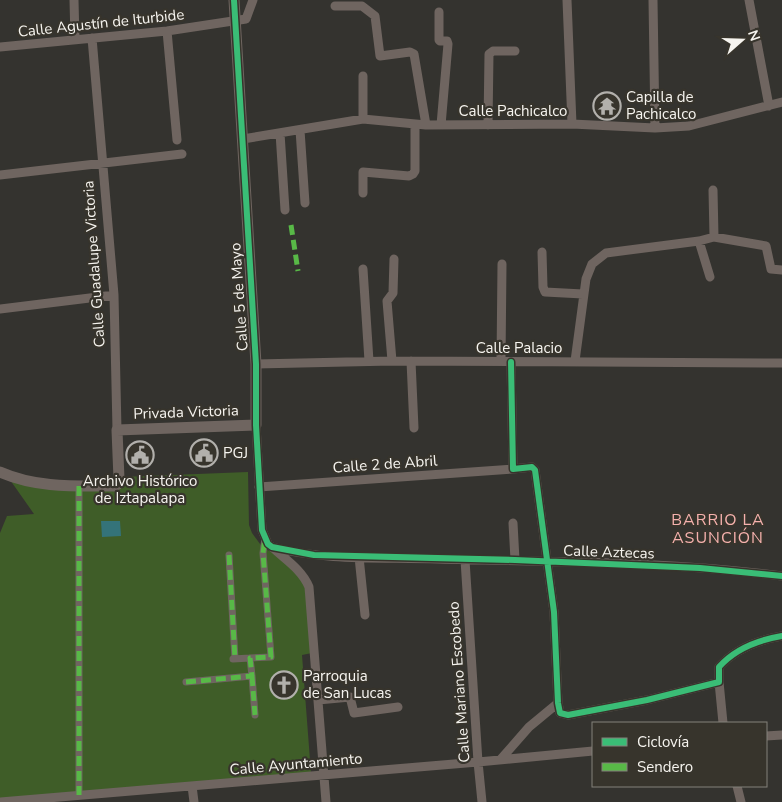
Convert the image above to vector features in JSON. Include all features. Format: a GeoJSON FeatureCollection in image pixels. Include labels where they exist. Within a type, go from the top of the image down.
{"type":"FeatureCollection","features":[{"type":"Feature","properties":{"kind":"street"},"geometry":{"type":"LineString","coordinates":[[74,0],[75,40]]}},
{"type":"Feature","properties":{"kind":"street","name":"Calle 5 de Mayo"},"geometry":{"type":"LineString","coordinates":[[234,0],[256,364],[256,425],[262,530],[272,547],[299,570],[309,586],[326,802]]}},
{"type":"Feature","properties":{"kind":"street"},"geometry":{"type":"LineString","coordinates":[[235,21],[246,19],[253,0]]}},
{"type":"Feature","properties":{"kind":"street"},"geometry":{"type":"LineString","coordinates":[[567,0],[572,124]]}},
{"type":"Feature","properties":{"kind":"street"},"geometry":{"type":"LineString","coordinates":[[653,0],[654,128]]}},
{"type":"Feature","properties":{"kind":"street"},"geometry":{"type":"LineString","coordinates":[[749,0],[768,106]]}},
{"type":"Feature","properties":{"kind":"street"},"geometry":{"type":"LineString","coordinates":[[335,6],[362,6],[375,16],[380,56],[410,52],[414,54],[426,125]]}},
{"type":"Feature","properties":{"kind":"street"},"geometry":{"type":"LineString","coordinates":[[438,12],[439,40],[447,41],[448,44],[441,125]]}},
{"type":"Feature","properties":{"kind":"street","name":"Calle Agustín de Iturbide"},"geometry":{"type":"LineString","coordinates":[[0,47],[167,31],[235,21]]}},
{"type":"Feature","properties":{"kind":"street"},"geometry":{"type":"LineString","coordinates":[[167,31],[177,140]]}},
{"type":"Feature","properties":{"kind":"street","name":"Calle Guadalupe Victoria"},"geometry":{"type":"LineString","coordinates":[[79,486],[114,486],[118,484],[119,479],[114,295],[92,38]]}},
{"type":"Feature","properties":{"kind":"street"},"geometry":{"type":"LineString","coordinates":[[488,125],[490,54],[493,51],[515,51]]}},
{"type":"Feature","properties":{"kind":"street"},"geometry":{"type":"LineString","coordinates":[[363,76],[363,119]]}},
{"type":"Feature","properties":{"kind":"street","name":"Calle Pachicalco"},"geometry":{"type":"LineString","coordinates":[[243,139],[363,119],[426,125],[572,124],[654,128],[689,126],[782,102]]}},
{"type":"Feature","properties":{"kind":"street"},"geometry":{"type":"LineString","coordinates":[[363,193],[362,172],[408,176],[413,174],[415,171],[415,124]]}},
{"type":"Feature","properties":{"kind":"street"},"geometry":{"type":"LineString","coordinates":[[300,130],[305,203]]}},
{"type":"Feature","properties":{"kind":"street"},"geometry":{"type":"LineString","coordinates":[[280,133],[285,210]]}},
{"type":"Feature","properties":{"kind":"street"},"geometry":{"type":"LineString","coordinates":[[0,175],[182,154]]}},
{"type":"Feature","properties":{"kind":"street"},"geometry":{"type":"LineString","coordinates":[[713,190],[714,237]]}},
{"type":"Feature","properties":{"kind":"street"},"geometry":{"type":"LineString","coordinates":[[575,361],[586,280],[592,264],[606,253],[699,241],[714,237],[766,246],[771,269],[782,270]]}},
{"type":"Feature","properties":{"kind":"street"},"geometry":{"type":"LineString","coordinates":[[699,241],[710,277]]}},
{"type":"Feature","properties":{"kind":"street"},"geometry":{"type":"LineString","coordinates":[[542,252],[543,287],[545,292],[583,294]]}},
{"type":"Feature","properties":{"kind":"street"},"geometry":{"type":"LineString","coordinates":[[392,361],[387,301],[393,293],[394,260]]}},
{"type":"Feature","properties":{"kind":"street"},"geometry":{"type":"LineString","coordinates":[[501,362],[502,264]]}},
{"type":"Feature","properties":{"kind":"street"},"geometry":{"type":"LineString","coordinates":[[363,268],[369,361]]}},
{"type":"Feature","properties":{"kind":"street"},"geometry":{"type":"LineString","coordinates":[[0,309],[114,295]]}},
{"type":"Feature","properties":{"kind":"street","name":"Calle Palacio"},"geometry":{"type":"LineString","coordinates":[[256,364],[369,361],[782,363]]}},
{"type":"Feature","properties":{"kind":"street"},"geometry":{"type":"LineString","coordinates":[[411,361],[414,428]]}},
{"type":"Feature","properties":{"kind":"street"},"geometry":{"type":"LineString","coordinates":[[511,362],[513,469]]}},
{"type":"Feature","properties":{"kind":"street"},"geometry":{"type":"LineString","coordinates":[[235,426],[248,414],[256,399]]}},
{"type":"Feature","properties":{"kind":"street","name":"Privada Victoria"},"geometry":{"type":"LineString","coordinates":[[117,430],[256,425]]}},
{"type":"Feature","properties":{"kind":"street","name":"Calle 2 de Abril"},"geometry":{"type":"LineString","coordinates":[[259,487],[534,468],[547,562]]}},
{"type":"Feature","properties":{"kind":"street"},"geometry":{"type":"LineString","coordinates":[[0,472],[30,482],[54,486],[79,486],[79,799]]}},
{"type":"Feature","properties":{"kind":"street"},"geometry":{"type":"LineString","coordinates":[[513,523],[515,560]]}},
{"type":"Feature","properties":{"kind":"street"},"geometry":{"type":"LineString","coordinates":[[229,555],[234,659],[271,656],[263,552],[265,538]]}},
{"type":"Feature","properties":{"kind":"street","name":"Calle Aztecas"},"geometry":{"type":"LineString","coordinates":[[272,547],[314,555],[515,560],[705,568],[782,576]]}},
{"type":"Feature","properties":{"kind":"street"},"geometry":{"type":"LineString","coordinates":[[359,557],[365,615]]}},
{"type":"Feature","properties":{"kind":"street","name":"Calle Mariano Escobedo"},"geometry":{"type":"LineString","coordinates":[[465,560],[482,802]]}},
{"type":"Feature","properties":{"kind":"street"},"geometry":{"type":"LineString","coordinates":[[547,562],[554,612],[560,713],[568,715],[647,700],[719,682]]}},
{"type":"Feature","properties":{"kind":"street"},"geometry":{"type":"LineString","coordinates":[[724,722],[719,666],[726,659],[745,647],[782,636]]}},
{"type":"Feature","properties":{"kind":"street"},"geometry":{"type":"LineString","coordinates":[[250,658],[255,715]]}},
{"type":"Feature","properties":{"kind":"street"},"geometry":{"type":"LineString","coordinates":[[186,682],[252,676]]}},
{"type":"Feature","properties":{"kind":"street"},"geometry":{"type":"LineString","coordinates":[[318,700],[350,698],[354,713],[398,707]]}},
{"type":"Feature","properties":{"kind":"street"},"geometry":{"type":"LineString","coordinates":[[501,760],[528,727],[558,703]]}},
{"type":"Feature","properties":{"kind":"street"},"geometry":{"type":"LineString","coordinates":[[767,736],[782,735]]}},
{"type":"Feature","properties":{"kind":"street","name":"Calle Ayuntamiento"},"geometry":{"type":"LineString","coordinates":[[0,802],[79,799],[192,786],[592,751]]}},
{"type":"Feature","properties":{"kind":"street"},"geometry":{"type":"LineString","coordinates":[[192,786],[194,802]]}},
{"type":"Feature","properties":{"kind":"street"},"geometry":{"type":"LineString","coordinates":[[737,787],[741,802]]}},
{"type":"Feature","properties":{"kind":"green space"},"geometry":{"type":"Polygon","coordinates":[[[248,472],[249,525],[252,533],[263,548],[279,555],[306,585],[312,653],[302,655],[311,773],[0,799],[0,533],[7,516],[34,514],[8,477],[117,489],[121,477],[248,472]]]}},
{"type":"Feature","properties":{"kind":"water"},"geometry":{"type":"Polygon","coordinates":[[[101,521],[120,521],[121,536],[102,537],[101,521]]]}},
{"type":"Feature","properties":{"kind":"marked path"},"geometry":{"type":"LineString","coordinates":[[291,225],[298,271]]}},
{"type":"Feature","properties":{"kind":"marked path"},"geometry":{"type":"LineString","coordinates":[[79,486],[79,795]]}},
{"type":"Feature","properties":{"kind":"marked path"},"geometry":{"type":"LineString","coordinates":[[186,682],[252,676],[250,658],[271,657],[263,553],[265,538]]}},
{"type":"Feature","properties":{"kind":"marked path"},"geometry":{"type":"LineString","coordinates":[[229,555],[235,659]]}},
{"type":"Feature","properties":{"kind":"marked path"},"geometry":{"type":"LineString","coordinates":[[252,676],[255,715]]}},
{"type":"Feature","properties":{"kind":"cycle path"},"geometry":{"type":"LineString","coordinates":[[234,0],[256,364],[256,425],[262,530],[268,544],[272,547],[314,555],[515,560],[700,568],[782,576]]}},
{"type":"Feature","properties":{"kind":"cycle path"},"geometry":{"type":"LineString","coordinates":[[511,362],[513,469],[532,467],[535,470],[554,612],[560,713],[568,715],[647,700],[719,682],[719,667],[732,655],[748,646],[782,636]]}},
{"type":"Feature","properties":{"kind":"place","name":"Capilla de Pachicalco"},"geometry":{"type":"Point","coordinates":[607,106]}},
{"type":"Feature","properties":{"kind":"place","name":"PGJ"},"geometry":{"type":"Point","coordinates":[204,453]}},
{"type":"Feature","properties":{"kind":"place","name":"Archivo Histórico de Iztapalapa"},"geometry":{"type":"Point","coordinates":[140,455]}},
{"type":"Feature","properties":{"kind":"place","name":"Parroquia de San Lucas"},"geometry":{"type":"Point","coordinates":[284,685]}},
{"type":"Feature","properties":{"kind":"district","name":"BARRIO LA ASUNCIÓN"},"geometry":{"type":"Point","coordinates":[718,529]}}]}
